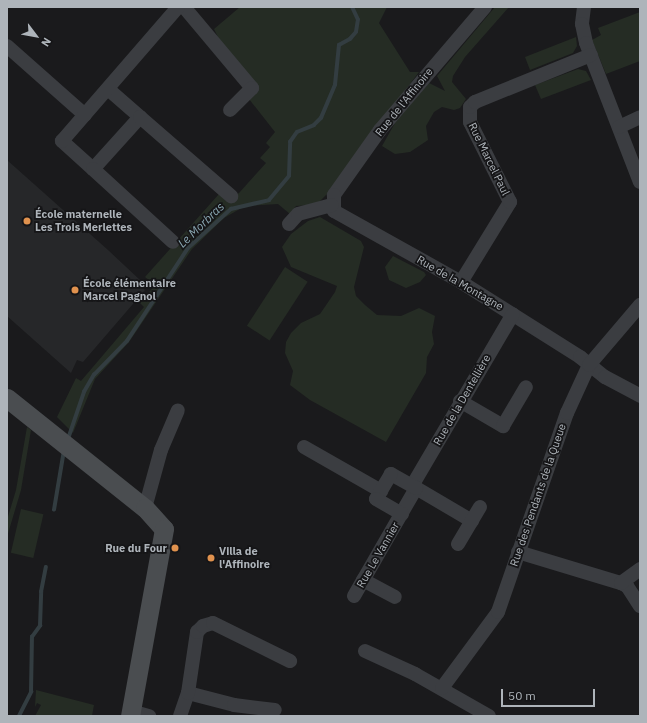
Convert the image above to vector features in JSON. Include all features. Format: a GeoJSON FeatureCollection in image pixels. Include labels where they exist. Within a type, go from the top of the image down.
{"type":"FeatureCollection","features":[{"type":"Feature","properties":{"kind":"street"},"geometry":{"type":"LineString","coordinates":[[173,242],[62,141],[178,7]]}},
{"type":"Feature","properties":{"kind":"street"},"geometry":{"type":"LineString","coordinates":[[184,7],[252,88],[230,110]]}},
{"type":"Feature","properties":{"kind":"street","name":"Rue de l'Affinoire"},"geometry":{"type":"LineString","coordinates":[[332,204],[336,192],[380,130],[485,7]]}},
{"type":"Feature","properties":{"kind":"street"},"geometry":{"type":"LineString","coordinates":[[584,7],[583,31],[591,56],[640,182]]}},
{"type":"Feature","properties":{"kind":"street"},"geometry":{"type":"LineString","coordinates":[[7,46],[85,115]]}},
{"type":"Feature","properties":{"kind":"street","name":"Rue Marcel Paul"},"geometry":{"type":"LineString","coordinates":[[461,282],[510,202],[470,122],[470,107],[475,102],[591,56]]}},
{"type":"Feature","properties":{"kind":"street"},"geometry":{"type":"LineString","coordinates":[[108,89],[231,196]]}},
{"type":"Feature","properties":{"kind":"street"},"geometry":{"type":"LineString","coordinates":[[619,127],[640,116]]}},
{"type":"Feature","properties":{"kind":"street"},"geometry":{"type":"LineString","coordinates":[[93,169],[140,117]]}},
{"type":"Feature","properties":{"kind":"street"},"geometry":{"type":"LineString","coordinates":[[288,224],[298,214],[332,204]]}},
{"type":"Feature","properties":{"kind":"street","name":"Rue de la Montagne"},"geometry":{"type":"LineString","coordinates":[[332,204],[336,213],[461,282],[580,356],[605,377],[640,396]]}},
{"type":"Feature","properties":{"kind":"street","name":"Rue des Pendants de la Queue"},"geometry":{"type":"LineString","coordinates":[[442,688],[498,612],[567,413],[589,365],[640,306]]}},
{"type":"Feature","properties":{"kind":"street","name":"Rue de la Dentellière"},"geometry":{"type":"LineString","coordinates":[[402,514],[414,487],[460,401],[513,314]]}},
{"type":"Feature","properties":{"kind":"street"},"geometry":{"type":"LineString","coordinates":[[460,401],[503,426],[526,387]]}},
{"type":"Feature","properties":{"kind":"street"},"geometry":{"type":"LineString","coordinates":[[7,398],[145,508],[162,525],[164,534],[131,714],[149,716]]}},
{"type":"Feature","properties":{"kind":"street"},"geometry":{"type":"LineString","coordinates":[[145,508],[161,450],[178,410]]}},
{"type":"Feature","properties":{"kind":"street"},"geometry":{"type":"LineString","coordinates":[[304,447],[381,491]]}},
{"type":"Feature","properties":{"kind":"street"},"geometry":{"type":"LineString","coordinates":[[402,514],[376,499],[391,474],[472,521]]}},
{"type":"Feature","properties":{"kind":"street"},"geometry":{"type":"LineString","coordinates":[[458,544],[480,507]]}},
{"type":"Feature","properties":{"kind":"street","name":"Rue Le Vannier"},"geometry":{"type":"LineString","coordinates":[[354,596],[402,514]]}},
{"type":"Feature","properties":{"kind":"street"},"geometry":{"type":"LineString","coordinates":[[518,552],[627,586],[640,606]]}},
{"type":"Feature","properties":{"kind":"street"},"geometry":{"type":"LineString","coordinates":[[620,583],[640,569]]}},
{"type":"Feature","properties":{"kind":"street"},"geometry":{"type":"LineString","coordinates":[[363,580],[395,597]]}},
{"type":"Feature","properties":{"kind":"street"},"geometry":{"type":"LineString","coordinates":[[180,716],[188,693],[197,632],[203,626],[213,623],[290,661]]}},
{"type":"Feature","properties":{"kind":"street"},"geometry":{"type":"LineString","coordinates":[[365,651],[442,688],[489,716]]}},
{"type":"Feature","properties":{"kind":"street"},"geometry":{"type":"LineString","coordinates":[[188,693],[234,705],[275,710]]}},
{"type":"Feature","properties":{"kind":"shaded area"},"geometry":{"type":"Polygon","coordinates":[[[240,7],[387,7],[379,23],[410,72],[419,72],[329,192],[319,202],[310,205],[296,206],[290,214],[278,204],[245,206],[224,218],[192,249],[129,342],[95,379],[73,433],[57,417],[76,378],[81,381],[144,307],[140,303],[155,285],[145,277],[219,194],[226,201],[239,193],[266,163],[260,158],[270,147],[266,143],[275,132],[249,99],[214,29],[240,7]]]}},
{"type":"Feature","properties":{"kind":"shaded area"},"geometry":{"type":"Polygon","coordinates":[[[495,7],[509,7],[465,57],[453,76],[452,82],[466,99],[460,108],[454,110],[442,107],[434,112],[426,126],[428,140],[410,152],[395,154],[382,146],[395,123],[429,83],[445,91],[437,76],[495,7]]]}},
{"type":"Feature","properties":{"kind":"shaded area"},"geometry":{"type":"Polygon","coordinates":[[[640,12],[640,61],[606,74],[592,40],[601,35],[598,28],[640,12]]]}},
{"type":"Feature","properties":{"kind":"shaded area"},"geometry":{"type":"Polygon","coordinates":[[[576,37],[577,46],[573,53],[530,70],[525,57],[576,37]]]}},
{"type":"Feature","properties":{"kind":"shaded area"},"geometry":{"type":"Polygon","coordinates":[[[578,69],[586,71],[591,80],[541,99],[535,85],[578,69]]]}},
{"type":"Feature","properties":{"kind":"shaded area","name":"École élémentaire Marcel Pagnol"},"geometry":{"type":"Polygon","coordinates":[[[7,160],[140,280],[137,284],[145,290],[83,362],[77,360],[71,373],[7,316],[7,160]]]}},
{"type":"Feature","properties":{"kind":"shaded area"},"geometry":{"type":"Polygon","coordinates":[[[320,217],[361,241],[364,247],[354,287],[356,296],[365,305],[377,315],[401,316],[419,308],[435,316],[432,332],[434,344],[427,357],[426,373],[386,442],[310,400],[290,385],[293,371],[285,353],[286,342],[291,333],[301,323],[320,314],[335,292],[337,286],[291,267],[282,247],[291,234],[308,221],[320,217]]]}},
{"type":"Feature","properties":{"kind":"shaded area"},"geometry":{"type":"Polygon","coordinates":[[[393,256],[424,272],[426,275],[420,282],[406,288],[389,280],[385,267],[393,256]]]}},
{"type":"Feature","properties":{"kind":"shaded area"},"geometry":{"type":"Polygon","coordinates":[[[285,267],[308,282],[270,340],[247,326],[285,267]]]}},
{"type":"Feature","properties":{"kind":"shaded area"},"geometry":{"type":"Polygon","coordinates":[[[27,427],[31,430],[21,490],[7,537],[7,520],[16,490],[27,427]]]}},
{"type":"Feature","properties":{"kind":"shaded area"},"geometry":{"type":"Polygon","coordinates":[[[21,509],[43,514],[33,558],[11,553],[21,509]]]}},
{"type":"Feature","properties":{"kind":"shaded area"},"geometry":{"type":"Polygon","coordinates":[[[36,690],[94,705],[92,716],[35,716],[41,705],[37,703],[35,707],[36,690]]]}},
{"type":"Feature","properties":{"kind":"waterway","name":"Le Morbras"},"geometry":{"type":"LineString","coordinates":[[68,439],[84,392],[94,375],[127,341],[188,248],[231,209],[269,200],[289,176],[290,142],[297,132],[314,125],[321,118],[335,85],[339,45],[350,39],[356,32],[358,20],[352,7]]}},
{"type":"Feature","properties":{"kind":"waterway","name":"Le Morbras"},"geometry":{"type":"LineString","coordinates":[[54,510],[64,450]]}},
{"type":"Feature","properties":{"kind":"waterway","name":"Le Morbras"},"geometry":{"type":"LineString","coordinates":[[19,716],[31,692],[32,637],[40,626],[41,592],[46,567]]}},
{"type":"Feature","properties":{"kind":"place","name":"École maternelle Les Trois Merlettes"},"geometry":{"type":"Point","coordinates":[27,221]}},
{"type":"Feature","properties":{"kind":"place","name":"École élémentaire Marcel Pagnol"},"geometry":{"type":"Point","coordinates":[75,290]}},
{"type":"Feature","properties":{"kind":"place","name":"Rue du Four"},"geometry":{"type":"Point","coordinates":[175,548]}},
{"type":"Feature","properties":{"kind":"place","name":"Villa de l'Affinoire"},"geometry":{"type":"Point","coordinates":[211,558]}}]}
